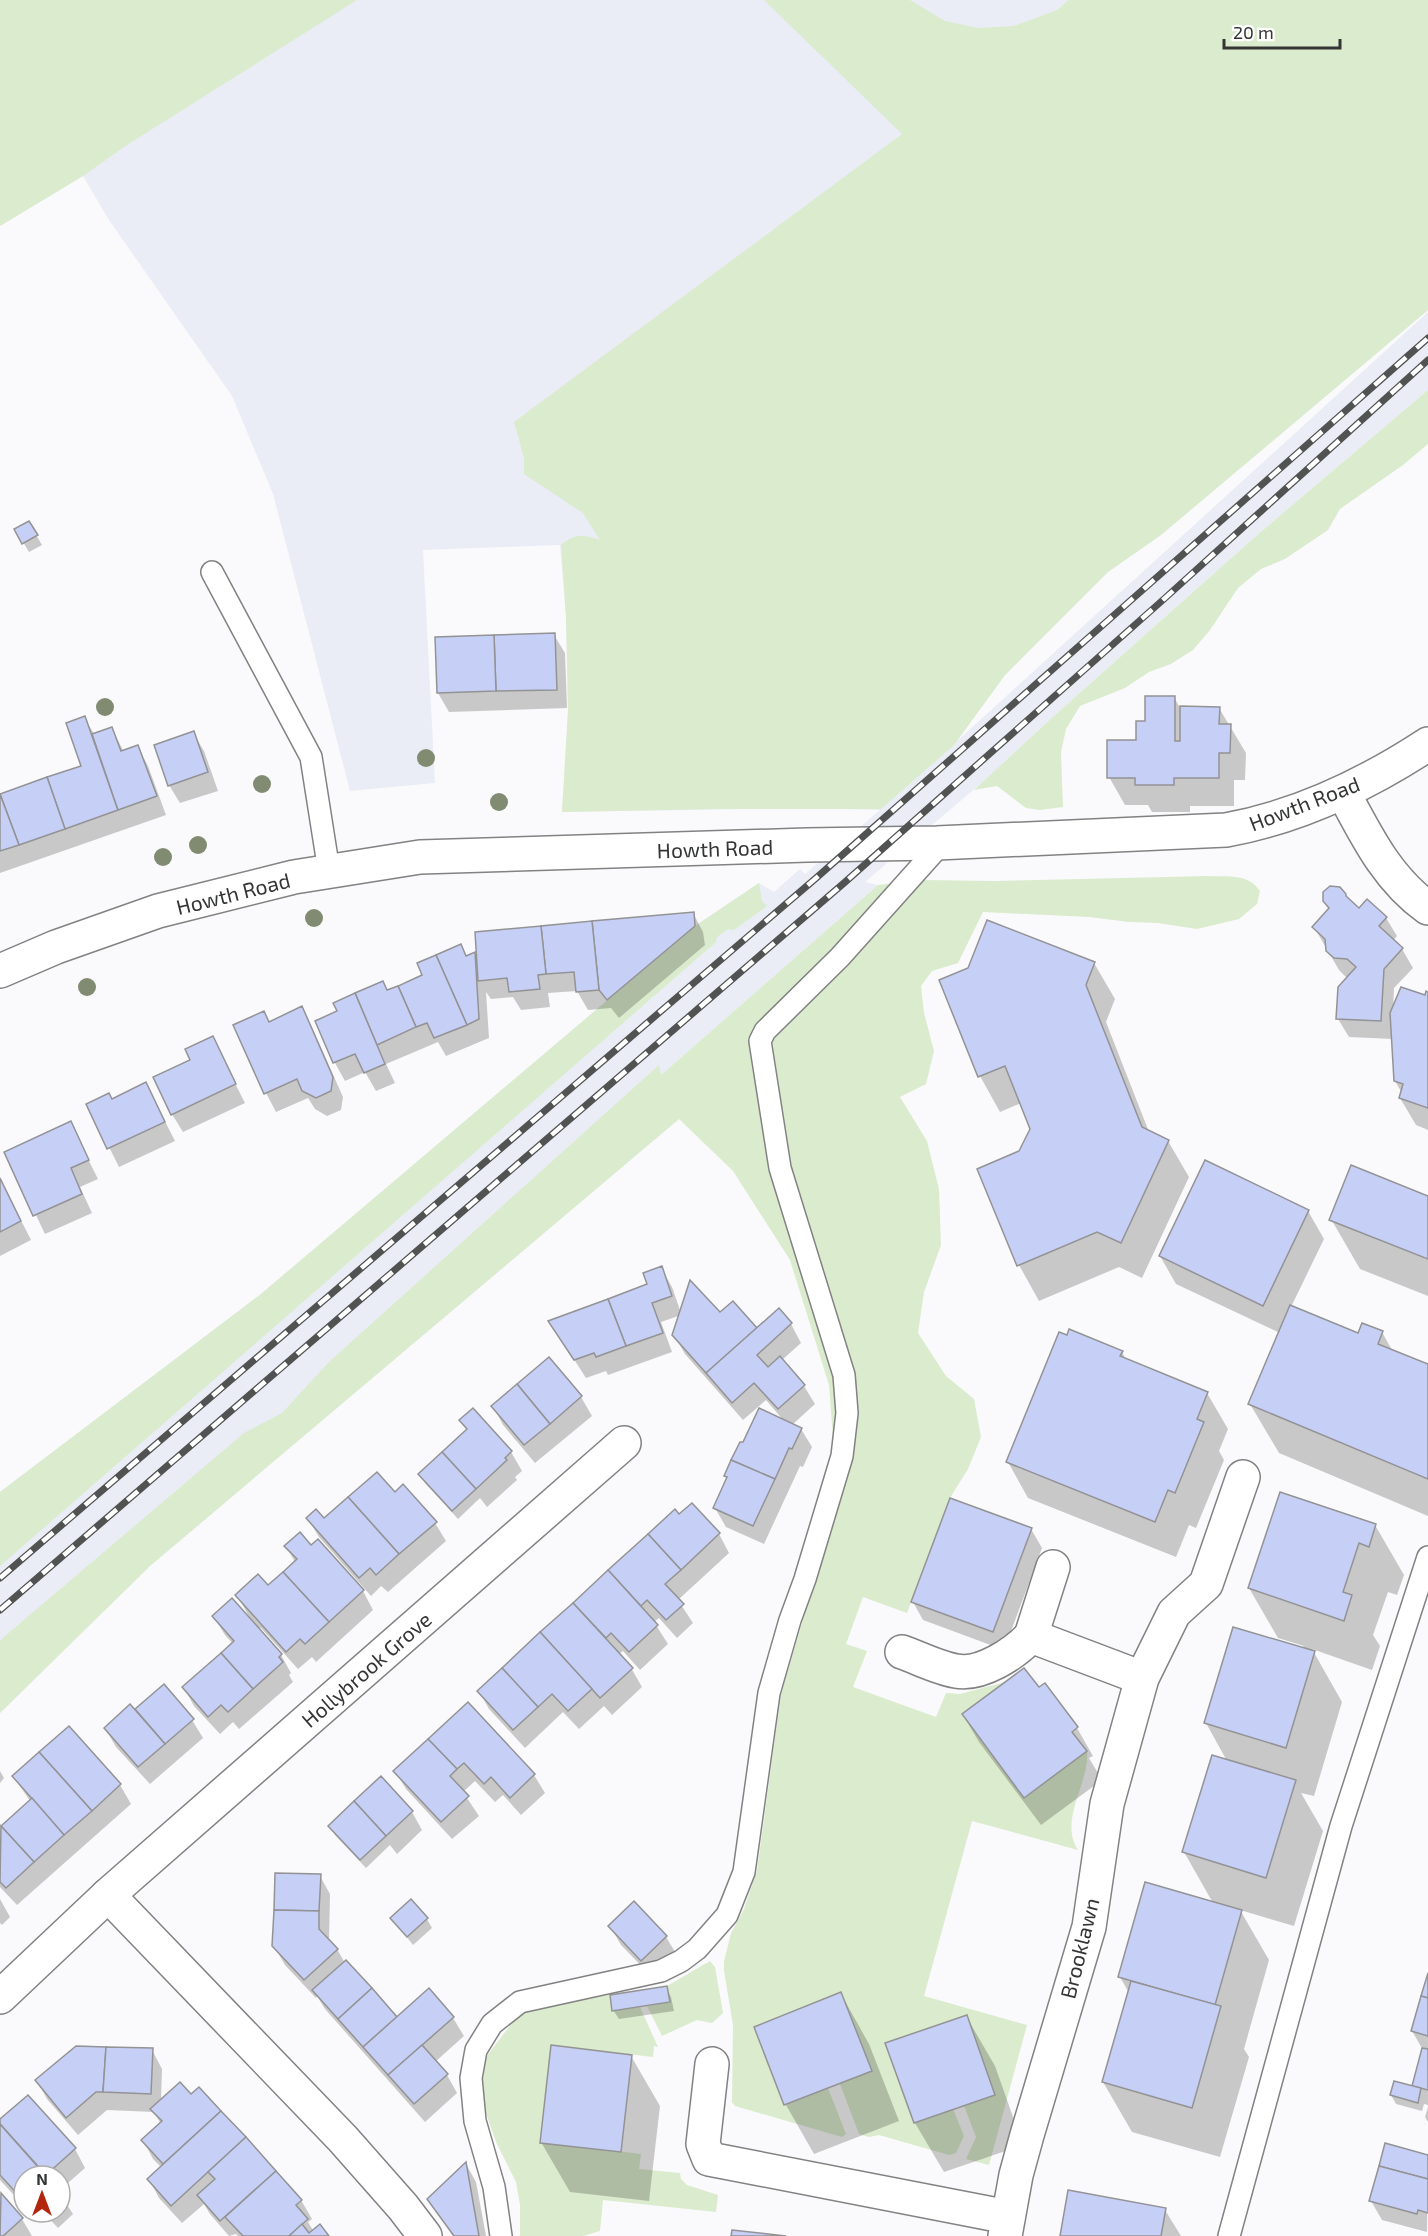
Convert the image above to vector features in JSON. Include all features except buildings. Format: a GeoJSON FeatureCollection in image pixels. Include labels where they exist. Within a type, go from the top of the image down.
{"type":"FeatureCollection","features":[{"type":"Feature","properties":{"kind":"street","name":"Howth Road"},"geometry":{"type":"LineString","coordinates":[[0,971],[158,911],[294,877],[420,857],[795,845],[937,843],[1226,830],[1272,820],[1343,792],[1428,744]]}},
{"type":"Feature","properties":{"kind":"street"},"geometry":{"type":"LineString","coordinates":[[1343,792],[1376,853],[1388,869],[1428,908]]}},
{"type":"Feature","properties":{"kind":"street","name":"Hollybrook Grove"},"geometry":{"type":"LineString","coordinates":[[0,1997],[108,1895],[624,1443]]}},
{"type":"Feature","properties":{"kind":"street","name":"Brooklawn"},"geometry":{"type":"LineString","coordinates":[[712,2064],[703,2144],[709,2159],[1006,2226],[1027,2135],[1089,1928],[1107,1804],[1142,1678],[1174,1613],[1206,1584],[1243,1478]]}},
{"type":"Feature","properties":{"kind":"street"},"geometry":{"type":"LineString","coordinates":[[902,1652],[957,1671],[972,1671],[1011,1653],[1031,1636],[1053,1567]]}},
{"type":"Feature","properties":{"kind":"street"},"geometry":{"type":"LineString","coordinates":[[1031,1636],[1142,1678]]}},
{"type":"Feature","properties":{"kind":"street"},"geometry":{"type":"LineString","coordinates":[[108,1895],[343,2139],[403,2207],[425,2236]]}},
{"type":"Feature","properties":{"kind":"lane"},"geometry":{"type":"LineString","coordinates":[[212,572],[311,757],[329,871]]}},
{"type":"Feature","properties":{"kind":"lane"},"geometry":{"type":"LineString","coordinates":[[501,2236],[494,2187],[475,2121],[471,2078],[476,2050],[492,2024],[520,2002],[661,1971],[681,1961],[697,1949],[727,1915],[744,1872],[769,1693],[842,1456],[847,1413],[844,1375],[780,1168],[760,1041],[765,1031],[848,948],[933,853],[937,843]]}},
{"type":"Feature","properties":{"kind":"lane"},"geometry":{"type":"LineString","coordinates":[[1229,2236],[1341,1826],[1428,1557]]}},
{"type":"Feature","properties":{"kind":"shaded area"},"geometry":{"type":"Polygon","coordinates":[[[0,0],[1428,0],[1428,310],[1161,535],[1108,572],[1005,675],[957,741],[1428,312],[1428,390],[1256,536],[985,780],[865,882],[878,885],[661,1075],[679,1119],[150,1566],[0,1713],[0,1492],[261,1294],[695,926],[759,883],[774,892],[800,869],[805,874],[880,810],[812,808],[562,812],[568,711],[566,616],[560,545],[423,550],[435,783],[350,791],[273,494],[232,396],[109,220],[83,176],[0,226],[0,0]]]}},
{"type":"Feature","properties":{"kind":"green space"},"geometry":{"type":"Polygon","coordinates":[[[0,0],[357,0],[130,143],[83,176],[0,226],[0,0]]]}},
{"type":"Feature","properties":{"kind":"green space"},"geometry":{"type":"Polygon","coordinates":[[[764,0],[910,0],[945,21],[978,28],[1014,26],[1057,10],[1069,0],[1428,0],[1428,310],[1161,535],[1108,572],[1005,675],[954,745],[881,809],[562,812],[568,711],[566,616],[561,545],[571,538],[580,536],[600,540],[583,513],[524,474],[524,458],[514,422],[902,134],[764,0]]]}},
{"type":"Feature","properties":{"kind":"green space"},"geometry":{"type":"Polygon","coordinates":[[[1428,390],[1428,444],[1403,465],[1340,509],[1328,530],[1285,559],[1261,569],[1238,588],[1210,630],[1193,650],[1171,664],[1149,672],[1125,688],[1080,706],[1066,729],[1061,752],[1063,807],[1040,810],[1026,808],[997,786],[974,790],[1256,536],[1428,390]]]}},
{"type":"Feature","properties":{"kind":"green space"},"geometry":{"type":"Polygon","coordinates":[[[1237,877],[1250,881],[1260,891],[1257,904],[1239,919],[1197,929],[1089,917],[983,912],[958,963],[932,971],[921,986],[924,1013],[934,1051],[926,1084],[900,1097],[927,1141],[939,1189],[941,1245],[924,1292],[918,1333],[946,1376],[974,1399],[981,1437],[968,1469],[950,1498],[907,1613],[863,1597],[846,1644],[867,1651],[853,1687],[936,1717],[946,1693],[960,1694],[1005,1682],[962,1714],[1024,1798],[1087,1751],[1087,1763],[1071,1826],[1078,1850],[972,1821],[924,1996],[1027,2025],[989,2165],[966,2159],[976,2137],[964,2106],[995,2095],[967,2015],[885,2044],[914,2123],[953,2109],[964,2136],[956,2153],[949,2155],[879,2135],[869,2137],[859,2134],[840,2084],[872,2071],[841,1992],[754,2027],[784,2105],[828,2088],[846,2134],[842,2137],[735,2106],[732,2102],[733,2025],[724,1961],[731,1933],[744,1909],[757,1871],[781,1694],[850,1460],[834,1451],[829,1385],[790,1260],[733,1171],[679,1119],[150,1566],[0,1713],[0,1641],[5,1636],[244,1433],[282,1413],[329,1362],[659,1065],[661,1075],[878,885],[922,880],[994,881],[1237,877]]]}},
{"type":"Feature","properties":{"kind":"green space"},"geometry":{"type":"Polygon","coordinates":[[[759,883],[762,901],[767,906],[734,930],[728,929],[717,937],[716,942],[0,1566],[0,1492],[261,1294],[695,926],[759,883]]]}},
{"type":"Feature","properties":{"kind":"green space"},"geometry":{"type":"Polygon","coordinates":[[[710,1961],[715,1967],[723,2013],[712,2023],[697,2020],[662,2036],[647,2006],[670,2002],[667,1986],[710,1961]]]}},
{"type":"Feature","properties":{"kind":"green space"},"geometry":{"type":"Polygon","coordinates":[[[610,1995],[612,2011],[640,2007],[658,2047],[654,2046],[653,2057],[551,2045],[540,2142],[641,2154],[639,2169],[680,2173],[681,2179],[687,2185],[718,2195],[716,2212],[603,2200],[600,2231],[583,2236],[520,2236],[520,2205],[516,2182],[496,2142],[486,2113],[482,2085],[486,2057],[515,2019],[538,2006],[610,1995]]]}},
{"type":"Feature","properties":{"kind":"railway"},"geometry":{"type":"LineString","coordinates":[[0,1578],[815,879],[1428,338]]}},
{"type":"Feature","properties":{"kind":"railway"},"geometry":{"type":"LineString","coordinates":[[0,1610],[844,883],[1164,599],[1428,360]]}}]}
